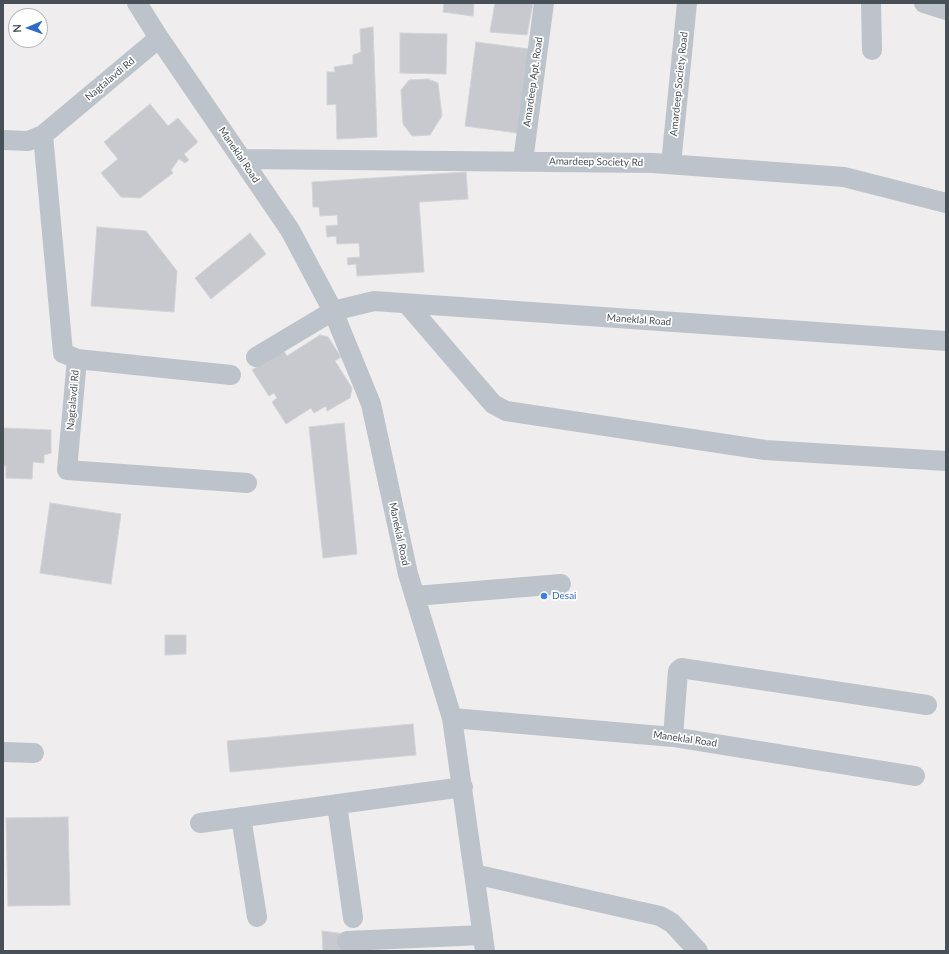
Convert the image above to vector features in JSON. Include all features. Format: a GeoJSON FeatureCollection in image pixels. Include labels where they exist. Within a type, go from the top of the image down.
{"type":"FeatureCollection","features":[{"type":"Feature","properties":{"kind":"street","name":"Maneklal Road"},"geometry":{"type":"LineString","coordinates":[[136,3],[290,230],[333,311],[371,404],[408,574],[452,718],[484,943]]}},
{"type":"Feature","properties":{"kind":"street","name":"Amardeep Apt. Road"},"geometry":{"type":"LineString","coordinates":[[523,160],[544,3]]}},
{"type":"Feature","properties":{"kind":"street","name":"Amardeep Society Road"},"geometry":{"type":"LineString","coordinates":[[671,164],[687,3]]}},
{"type":"Feature","properties":{"kind":"street"},"geometry":{"type":"LineString","coordinates":[[871,3],[872,50]]}},
{"type":"Feature","properties":{"kind":"street"},"geometry":{"type":"LineString","coordinates":[[924,3],[946,10]]}},
{"type":"Feature","properties":{"kind":"street","name":"Nagtalavdi Rd"},"geometry":{"type":"LineString","coordinates":[[3,140],[28,141],[42,135],[159,38]]}},
{"type":"Feature","properties":{"kind":"street","name":"Nagtalavdi Rd"},"geometry":{"type":"LineString","coordinates":[[42,135],[63,353],[77,359],[68,470],[247,483]]}},
{"type":"Feature","properties":{"kind":"street","name":"Amardeep Society Rd"},"geometry":{"type":"LineString","coordinates":[[242,159],[523,160],[671,164],[844,177],[946,203]]}},
{"type":"Feature","properties":{"kind":"street","name":"Maneklal Road"},"geometry":{"type":"LineString","coordinates":[[333,311],[374,301],[946,341]]}},
{"type":"Feature","properties":{"kind":"street"},"geometry":{"type":"LineString","coordinates":[[407,304],[493,404],[506,411],[765,450],[946,461]]}},
{"type":"Feature","properties":{"kind":"street"},"geometry":{"type":"LineString","coordinates":[[256,357],[333,311]]}},
{"type":"Feature","properties":{"kind":"street"},"geometry":{"type":"LineString","coordinates":[[77,359],[231,375]]}},
{"type":"Feature","properties":{"kind":"street"},"geometry":{"type":"LineString","coordinates":[[415,596],[561,584]]}},
{"type":"Feature","properties":{"kind":"street"},"geometry":{"type":"LineString","coordinates":[[673,737],[678,671],[681,668],[927,705]]}},
{"type":"Feature","properties":{"kind":"street","name":"Maneklal Road"},"geometry":{"type":"LineString","coordinates":[[452,718],[673,737],[915,776]]}},
{"type":"Feature","properties":{"kind":"street"},"geometry":{"type":"LineString","coordinates":[[3,752],[34,753]]}},
{"type":"Feature","properties":{"kind":"street"},"geometry":{"type":"LineString","coordinates":[[200,823],[463,787]]}},
{"type":"Feature","properties":{"kind":"street"},"geometry":{"type":"LineString","coordinates":[[337,804],[353,918]]}},
{"type":"Feature","properties":{"kind":"street"},"geometry":{"type":"LineString","coordinates":[[241,817],[257,917]]}},
{"type":"Feature","properties":{"kind":"street"},"geometry":{"type":"LineString","coordinates":[[474,874],[660,916],[672,923],[690,946]]}},
{"type":"Feature","properties":{"kind":"street"},"geometry":{"type":"LineString","coordinates":[[347,941],[484,943]]}},
{"type":"Feature","properties":{"kind":"building"},"geometry":{"type":"Polygon","coordinates":[[[444,3],[474,3],[473,16],[443,12],[444,3]]]}},
{"type":"Feature","properties":{"kind":"building"},"geometry":{"type":"Polygon","coordinates":[[[495,3],[533,3],[527,35],[490,32],[495,3]]]}},
{"type":"Feature","properties":{"kind":"building"},"geometry":{"type":"Polygon","coordinates":[[[373,27],[377,137],[337,139],[336,104],[327,105],[327,72],[335,72],[334,67],[353,64],[353,55],[361,52],[360,29],[373,27]]]}},
{"type":"Feature","properties":{"kind":"building"},"geometry":{"type":"Polygon","coordinates":[[[400,33],[447,34],[446,74],[400,73],[400,33]]]}},
{"type":"Feature","properties":{"kind":"building"},"geometry":{"type":"Polygon","coordinates":[[[476,42],[529,49],[517,133],[465,126],[476,42]]]}},
{"type":"Feature","properties":{"kind":"building"},"geometry":{"type":"Polygon","coordinates":[[[428,79],[438,83],[442,116],[430,135],[412,136],[403,124],[401,90],[409,80],[428,79]]]}},
{"type":"Feature","properties":{"kind":"building"},"geometry":{"type":"Polygon","coordinates":[[[150,104],[168,126],[178,118],[198,142],[184,154],[189,160],[185,163],[179,159],[171,170],[173,173],[140,198],[121,197],[101,173],[118,159],[104,142],[150,104]]]}},
{"type":"Feature","properties":{"kind":"building"},"geometry":{"type":"Polygon","coordinates":[[[466,172],[468,199],[419,202],[424,272],[357,276],[356,264],[348,265],[347,258],[360,257],[359,243],[337,244],[336,236],[327,237],[326,226],[338,225],[337,215],[320,216],[319,207],[313,207],[312,182],[466,172]]]}},
{"type":"Feature","properties":{"kind":"building"},"geometry":{"type":"Polygon","coordinates":[[[97,227],[146,231],[177,271],[174,312],[91,306],[97,227]]]}},
{"type":"Feature","properties":{"kind":"building"},"geometry":{"type":"Polygon","coordinates":[[[250,233],[266,254],[211,299],[195,278],[250,233]]]}},
{"type":"Feature","properties":{"kind":"building"},"geometry":{"type":"Polygon","coordinates":[[[320,335],[328,337],[341,357],[335,361],[352,388],[350,398],[327,411],[326,406],[314,413],[311,408],[286,424],[272,402],[277,398],[274,393],[269,396],[252,370],[283,350],[287,356],[320,335]]]}},
{"type":"Feature","properties":{"kind":"building"},"geometry":{"type":"Polygon","coordinates":[[[344,423],[357,554],[323,558],[309,427],[344,423]]]}},
{"type":"Feature","properties":{"kind":"building"},"geometry":{"type":"Polygon","coordinates":[[[3,428],[51,430],[51,453],[44,455],[44,463],[33,462],[32,479],[6,478],[6,466],[3,466],[3,428]]]}},
{"type":"Feature","properties":{"kind":"building"},"geometry":{"type":"Polygon","coordinates":[[[50,503],[121,514],[111,584],[40,573],[50,503]]]}},
{"type":"Feature","properties":{"kind":"building"},"geometry":{"type":"Polygon","coordinates":[[[165,635],[186,635],[186,654],[165,655],[165,635]]]}},
{"type":"Feature","properties":{"kind":"building"},"geometry":{"type":"Polygon","coordinates":[[[413,724],[416,755],[230,772],[227,741],[413,724]]]}},
{"type":"Feature","properties":{"kind":"building"},"geometry":{"type":"Polygon","coordinates":[[[68,817],[70,905],[8,906],[6,818],[68,817]]]}},
{"type":"Feature","properties":{"kind":"building"},"geometry":{"type":"Polygon","coordinates":[[[322,931],[353,935],[354,951],[323,951],[322,931]]]}},
{"type":"Feature","properties":{"kind":"place","name":"Desai"},"geometry":{"type":"Point","coordinates":[544,596]}}]}
